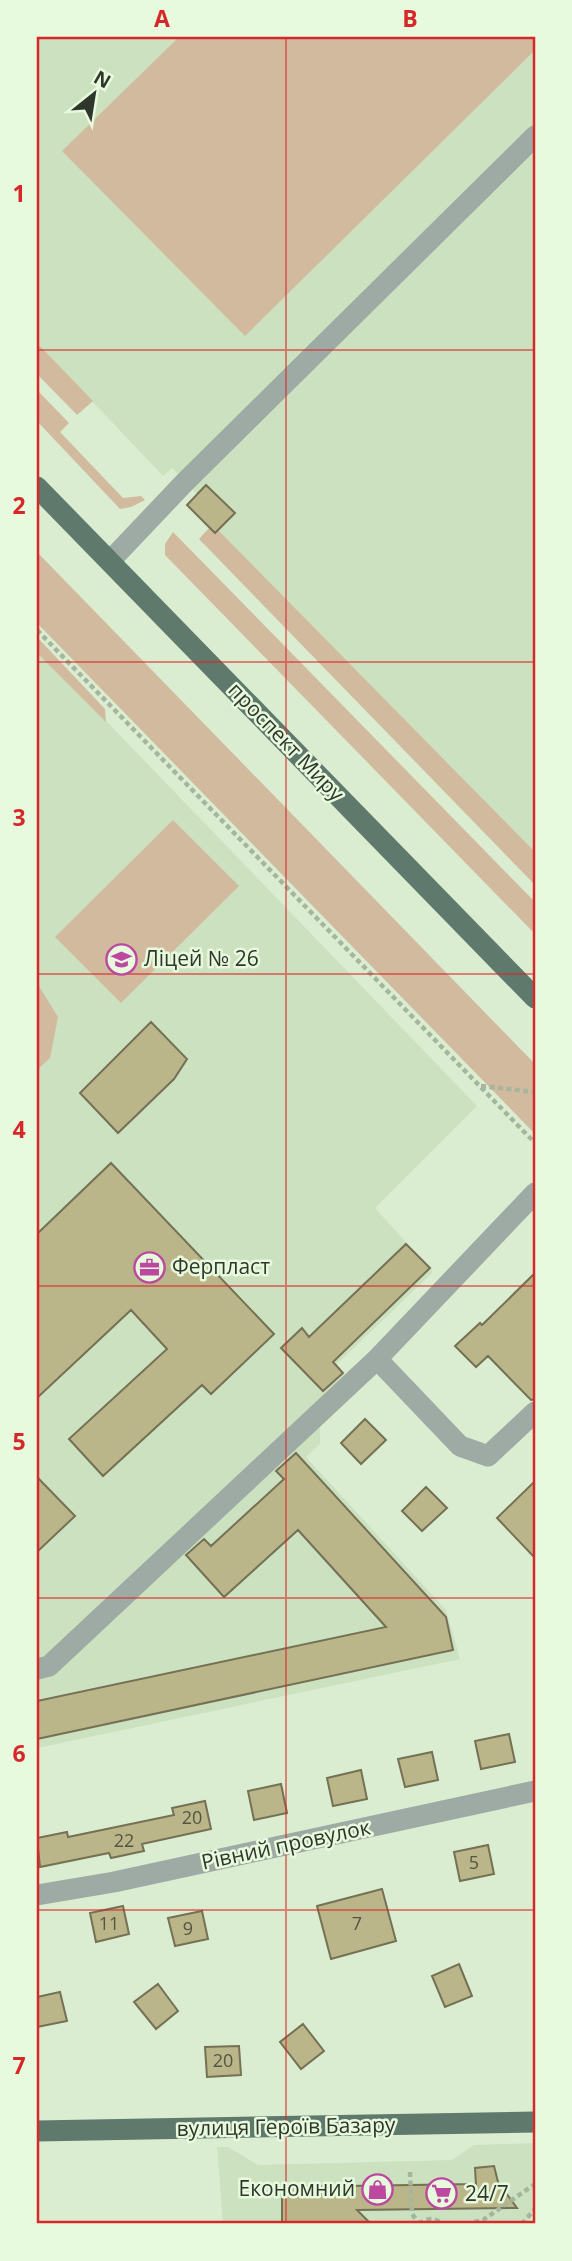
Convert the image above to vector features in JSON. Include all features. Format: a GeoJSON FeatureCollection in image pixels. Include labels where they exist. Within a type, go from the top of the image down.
{"type":"FeatureCollection","features":[{"type":"Feature","properties":{"kind":"main road","name":"проспект Миру"},"geometry":{"type":"LineString","coordinates":[[37,487],[535,998]]}},
{"type":"Feature","properties":{"kind":"main road","name":"вулиця Героїв Базару"},"geometry":{"type":"LineString","coordinates":[[37,2131],[535,2122]]}},
{"type":"Feature","properties":{"kind":"street"},"geometry":{"type":"LineString","coordinates":[[110,561],[195,472],[535,136]]}},
{"type":"Feature","properties":{"kind":"street"},"geometry":{"type":"LineString","coordinates":[[37,1669],[49,1666],[377,1359],[535,1193]]}},
{"type":"Feature","properties":{"kind":"street"},"geometry":{"type":"LineString","coordinates":[[377,1359],[460,1446],[488,1456],[534,1412]]}},
{"type":"Feature","properties":{"kind":"street","name":"Рівний провулок"},"geometry":{"type":"LineString","coordinates":[[37,1895],[114,1882],[535,1791]]}},
{"type":"Feature","properties":{"kind":"path"},"geometry":{"type":"LineString","coordinates":[[37,630],[535,1143]]}},
{"type":"Feature","properties":{"kind":"path"},"geometry":{"type":"LineString","coordinates":[[480,1086],[535,1092]]}},
{"type":"Feature","properties":{"kind":"path"},"geometry":{"type":"LineString","coordinates":[[411,2172],[412,2214],[418,2224],[428,2219],[442,2224]]}},
{"type":"Feature","properties":{"kind":"path"},"geometry":{"type":"LineString","coordinates":[[466,2224],[483,2220],[535,2184]]}},
{"type":"Feature","properties":{"kind":"path"},"geometry":{"type":"LineString","coordinates":[[522,2224],[535,2209]]}},
{"type":"Feature","properties":{"kind":"shaded area"},"geometry":{"type":"Polygon","coordinates":[[[37,37],[535,37],[535,852],[218,531],[215,533],[187,505],[197,494],[172,468],[163,476],[37,343],[37,37]]]}},
{"type":"Feature","properties":{"kind":"shaded area"},"geometry":{"type":"Polygon","coordinates":[[[179,37],[530,37],[535,42],[535,50],[245,336],[62,151],[179,37]]]}},
{"type":"Feature","properties":{"kind":"shaded area"},"geometry":{"type":"Polygon","coordinates":[[[37,343],[93,401],[77,415],[37,374],[37,343]]]}},
{"type":"Feature","properties":{"kind":"shaded area"},"geometry":{"type":"Polygon","coordinates":[[[37,390],[69,423],[60,432],[123,498],[141,496],[145,500],[120,509],[37,421],[37,390]]]}},
{"type":"Feature","properties":{"kind":"shaded area"},"geometry":{"type":"Polygon","coordinates":[[[210,527],[215,533],[218,530],[535,852],[535,885],[199,539],[210,527]]]}},
{"type":"Feature","properties":{"kind":"shaded area"},"geometry":{"type":"Polygon","coordinates":[[[173,532],[535,902],[535,934],[165,555],[165,544],[173,532]]]}},
{"type":"Feature","properties":{"kind":"shaded area"},"geometry":{"type":"Polygon","coordinates":[[[37,552],[535,1064],[535,1134],[37,623],[37,552]]]}},
{"type":"Feature","properties":{"kind":"shaded area"},"geometry":{"type":"Polygon","coordinates":[[[37,637],[105,709],[106,722],[37,653],[37,637]]]}},
{"type":"Feature","properties":{"kind":"shaded area"},"geometry":{"type":"Polygon","coordinates":[[[37,653],[111,726],[477,1106],[375,1208],[433,1272],[336,1365],[357,1391],[320,1427],[320,1444],[306,1457],[446,1610],[460,1659],[37,1748],[37,653]]]}},
{"type":"Feature","properties":{"kind":"shaded area"},"geometry":{"type":"Polygon","coordinates":[[[173,820],[239,886],[121,1003],[55,937],[173,820]]]}},
{"type":"Feature","properties":{"kind":"shaded area"},"geometry":{"type":"Polygon","coordinates":[[[37,983],[58,1017],[50,1058],[37,1070],[37,983]]]}},
{"type":"Feature","properties":{"kind":"shaded area","name":"Економний"},"geometry":{"type":"Polygon","coordinates":[[[535,2143],[535,2213],[525,2224],[223,2224],[217,2147],[228,2147],[258,2165],[452,2160],[474,2145],[535,2143]]]}},
{"type":"Feature","properties":{"kind":"building"},"geometry":{"type":"Polygon","coordinates":[[[206,485],[235,513],[215,533],[187,505],[206,485]]]}},
{"type":"Feature","properties":{"kind":"building"},"geometry":{"type":"Polygon","coordinates":[[[151,1022],[187,1059],[174,1079],[118,1133],[80,1093],[151,1022]]]}},
{"type":"Feature","properties":{"kind":"building"},"geometry":{"type":"Polygon","coordinates":[[[111,1163],[274,1334],[211,1394],[202,1385],[103,1476],[69,1439],[167,1349],[131,1310],[37,1398],[37,1234],[111,1163]]]}},
{"type":"Feature","properties":{"kind":"building"},"geometry":{"type":"Polygon","coordinates":[[[406,1244],[430,1268],[333,1362],[343,1373],[323,1391],[281,1348],[302,1328],[309,1337],[406,1244]]]}},
{"type":"Feature","properties":{"kind":"building"},"geometry":{"type":"Polygon","coordinates":[[[535,1273],[535,1399],[531,1400],[488,1356],[476,1367],[455,1346],[480,1323],[482,1325],[535,1273]]]}},
{"type":"Feature","properties":{"kind":"building"},"geometry":{"type":"Polygon","coordinates":[[[365,1419],[386,1440],[361,1464],[341,1443],[365,1419]]]}},
{"type":"Feature","properties":{"kind":"building"},"geometry":{"type":"Polygon","coordinates":[[[296,1453],[446,1617],[453,1650],[37,1739],[37,1701],[386,1627],[298,1530],[224,1597],[186,1555],[204,1539],[211,1546],[284,1479],[276,1471],[296,1453]]]}},
{"type":"Feature","properties":{"kind":"building"},"geometry":{"type":"Polygon","coordinates":[[[37,1477],[75,1516],[37,1552],[37,1477]]]}},
{"type":"Feature","properties":{"kind":"building"},"geometry":{"type":"Polygon","coordinates":[[[535,1481],[535,1558],[497,1518],[535,1481]]]}},
{"type":"Feature","properties":{"kind":"building"},"geometry":{"type":"Polygon","coordinates":[[[426,1487],[447,1508],[422,1531],[402,1511],[426,1487]]]}},
{"type":"Feature","properties":{"kind":"building"},"geometry":{"type":"Polygon","coordinates":[[[509,1734],[515,1762],[481,1769],[475,1741],[509,1734]]]}},
{"type":"Feature","properties":{"kind":"building"},"geometry":{"type":"Polygon","coordinates":[[[432,1752],[438,1780],[405,1787],[398,1759],[432,1752]]]}},
{"type":"Feature","properties":{"kind":"building"},"geometry":{"type":"Polygon","coordinates":[[[361,1770],[367,1799],[333,1806],[327,1778],[361,1770]]]}},
{"type":"Feature","properties":{"kind":"building"},"geometry":{"type":"Polygon","coordinates":[[[281,1784],[287,1813],[254,1820],[248,1791],[281,1784]]]}},
{"type":"Feature","properties":{"kind":"building"},"geometry":{"type":"Polygon","coordinates":[[[205,1801],[211,1829],[142,1844],[144,1851],[111,1858],[109,1853],[40,1867],[37,1838],[67,1832],[68,1837],[174,1815],[172,1808],[205,1801]]]}},
{"type":"Feature","properties":{"kind":"building"},"geometry":{"type":"Polygon","coordinates":[[[488,1845],[494,1874],[460,1881],[454,1852],[488,1845]]]}},
{"type":"Feature","properties":{"kind":"building"},"geometry":{"type":"Polygon","coordinates":[[[382,1889],[396,1941],[331,1959],[317,1906],[382,1889]]]}},
{"type":"Feature","properties":{"kind":"building"},"geometry":{"type":"Polygon","coordinates":[[[123,1906],[129,1934],[96,1942],[90,1913],[123,1906]]]}},
{"type":"Feature","properties":{"kind":"building"},"geometry":{"type":"Polygon","coordinates":[[[202,1911],[208,1939],[175,1946],[168,1918],[202,1911]]]}},
{"type":"Feature","properties":{"kind":"building"},"geometry":{"type":"Polygon","coordinates":[[[459,1964],[472,1996],[445,2007],[432,1976],[459,1964]]]}},
{"type":"Feature","properties":{"kind":"building"},"geometry":{"type":"Polygon","coordinates":[[[158,1984],[178,2011],[156,2029],[134,2002],[158,1984]]]}},
{"type":"Feature","properties":{"kind":"building"},"geometry":{"type":"Polygon","coordinates":[[[60,1992],[67,2021],[37,2027],[37,1997],[60,1992]]]}},
{"type":"Feature","properties":{"kind":"building"},"geometry":{"type":"Polygon","coordinates":[[[303,2024],[324,2051],[301,2069],[280,2042],[303,2024]]]}},
{"type":"Feature","properties":{"kind":"building"},"geometry":{"type":"Polygon","coordinates":[[[239,2046],[241,2075],[207,2077],[205,2047],[239,2046]]]}},
{"type":"Feature","properties":{"kind":"building"},"geometry":{"type":"Polygon","coordinates":[[[494,2166],[498,2182],[517,2208],[357,2210],[371,2224],[282,2224],[282,2187],[476,2184],[475,2168],[494,2166]]]}},
{"type":"Feature","properties":{"kind":"place","name":"Ліцей № 26"},"geometry":{"type":"Point","coordinates":[121,959]}},
{"type":"Feature","properties":{"kind":"place","name":"Ферпласт"},"geometry":{"type":"Point","coordinates":[149,1267]}},
{"type":"Feature","properties":{"kind":"place","name":"Економний"},"geometry":{"type":"Point","coordinates":[378,2189]}},
{"type":"Feature","properties":{"kind":"place","name":"24/7"},"geometry":{"type":"Point","coordinates":[442,2194]}}]}
